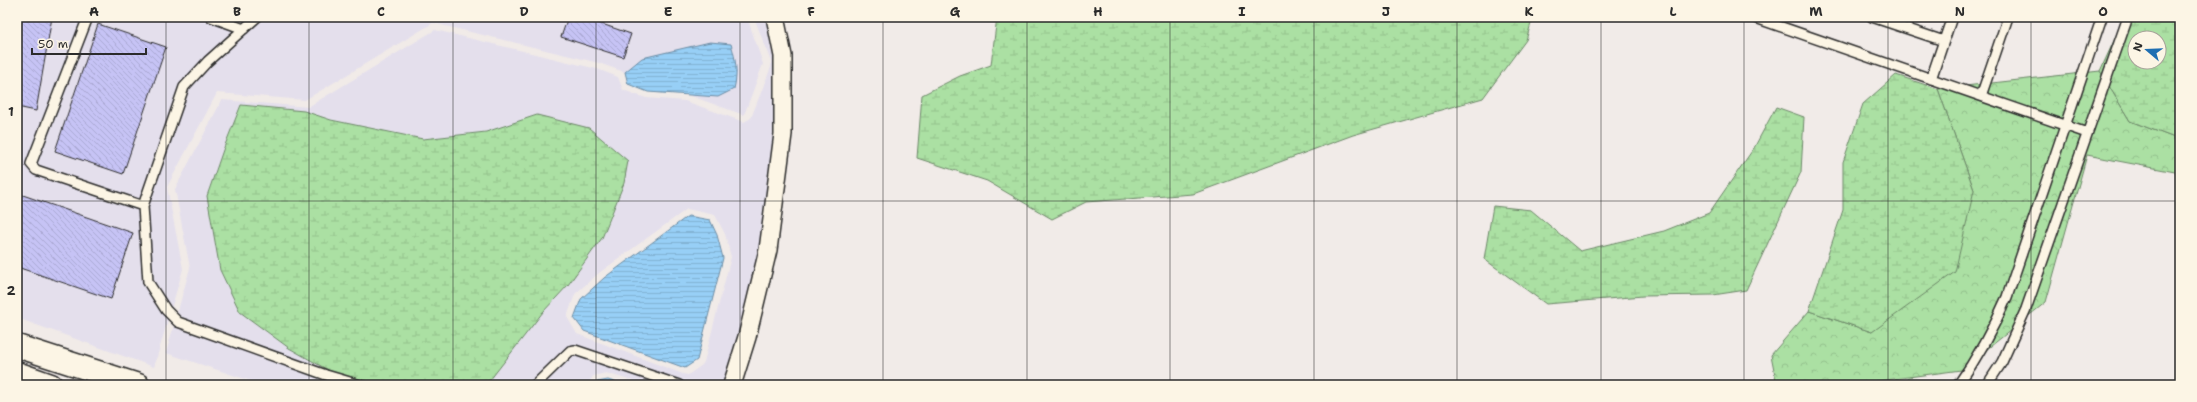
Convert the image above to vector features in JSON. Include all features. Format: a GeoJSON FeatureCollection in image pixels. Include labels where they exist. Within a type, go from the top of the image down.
{"type":"FeatureCollection","features":[{"type":"Feature","properties":{"kind":"main road"},"geometry":{"type":"LineString","coordinates":[[17,346],[138,385]]}},
{"type":"Feature","properties":{"kind":"main road"},"geometry":{"type":"LineString","coordinates":[[17,373],[51,385]]}},
{"type":"Feature","properties":{"kind":"street"},"geometry":{"type":"LineString","coordinates":[[732,385],[747,337],[768,250],[783,134],[783,56],[775,17]]}},
{"type":"Feature","properties":{"kind":"lane"},"geometry":{"type":"LineString","coordinates":[[88,17],[31,164],[36,170],[143,206]]}},
{"type":"Feature","properties":{"kind":"lane"},"geometry":{"type":"LineString","coordinates":[[211,17],[244,29]]}},
{"type":"Feature","properties":{"kind":"lane"},"geometry":{"type":"LineString","coordinates":[[257,17],[208,61],[184,87],[143,206],[148,282],[166,310],[178,322],[326,375],[360,385]]}},
{"type":"Feature","properties":{"kind":"lane"},"geometry":{"type":"LineString","coordinates":[[1753,17],[2087,133]]}},
{"type":"Feature","properties":{"kind":"lane"},"geometry":{"type":"LineString","coordinates":[[1872,17],[1944,41]]}},
{"type":"Feature","properties":{"kind":"lane"},"geometry":{"type":"LineString","coordinates":[[1931,79],[1952,17]]}},
{"type":"Feature","properties":{"kind":"lane"},"geometry":{"type":"LineString","coordinates":[[1981,96],[2008,17]]}},
{"type":"Feature","properties":{"kind":"lane"},"geometry":{"type":"LineString","coordinates":[[1958,385],[1974,363],[1994,328],[2007,297],[2102,17]]}},
{"type":"Feature","properties":{"kind":"lane"},"geometry":{"type":"LineString","coordinates":[[1987,385],[2002,362],[2026,309],[2128,17]]}},
{"type":"Feature","properties":{"kind":"lane"},"geometry":{"type":"LineString","coordinates":[[535,385],[570,351],[575,350],[679,385]]}},
{"type":"Feature","properties":{"kind":"shaded area"},"geometry":{"type":"Polygon","coordinates":[[[17,17],[747,17],[763,64],[744,115],[599,63],[433,23],[305,100],[217,93],[167,187],[183,269],[154,367],[17,318],[17,17]]]}},
{"type":"Feature","properties":{"kind":"shaded area"},"geometry":{"type":"Polygon","coordinates":[[[754,17],[779,17],[781,173],[742,385],[646,385],[606,373],[593,376],[588,385],[478,385],[490,380],[543,312],[568,285],[602,238],[624,183],[537,115],[486,132],[423,139],[331,120],[304,111],[241,105],[207,196],[220,270],[240,312],[289,348],[336,375],[381,385],[263,385],[166,353],[190,268],[175,189],[222,100],[308,107],[435,30],[597,69],[618,77],[623,90],[646,98],[685,101],[744,122],[751,118],[771,67],[771,62],[754,17]],[[687,209],[599,273],[575,294],[567,317],[577,334],[683,374],[688,375],[702,365],[731,257],[725,234],[715,215],[687,209]]]}},
{"type":"Feature","properties":{"kind":"green space"},"geometry":{"type":"Polygon","coordinates":[[[997,17],[1533,17],[1526,40],[1483,98],[1353,135],[1193,194],[1086,202],[1052,219],[987,181],[917,158],[922,95],[960,76],[991,65],[997,17]]]}},
{"type":"Feature","properties":{"kind":"green space"},"geometry":{"type":"Polygon","coordinates":[[[2125,17],[2180,17],[2180,140],[2130,121],[2100,71],[2125,17]]]}},
{"type":"Feature","properties":{"kind":"green space"},"geometry":{"type":"Polygon","coordinates":[[[2100,71],[2130,121],[2180,140],[2180,173],[2087,155],[2046,302],[1961,370],[1848,385],[1777,385],[1771,355],[1809,311],[1872,332],[1974,190],[1938,89],[2100,71]]]}},
{"type":"Feature","properties":{"kind":"green space"},"geometry":{"type":"Polygon","coordinates":[[[1896,75],[1938,89],[1974,190],[1955,272],[1872,332],[1809,311],[1843,210],[1843,162],[1863,104],[1896,75]]]}},
{"type":"Feature","properties":{"kind":"green space"},"geometry":{"type":"Polygon","coordinates":[[[241,105],[304,111],[331,120],[423,139],[486,132],[537,115],[589,128],[628,161],[624,183],[602,238],[568,285],[543,312],[490,380],[478,385],[381,385],[337,375],[289,348],[240,312],[220,270],[207,196],[241,105]]]}},
{"type":"Feature","properties":{"kind":"green space"},"geometry":{"type":"Polygon","coordinates":[[[1776,107],[1804,117],[1801,172],[1746,290],[1713,295],[1643,296],[1546,304],[1484,259],[1493,206],[1531,210],[1580,251],[1664,231],[1709,213],[1754,148],[1776,107]]]}},
{"type":"Feature","properties":{"kind":"water"},"geometry":{"type":"Polygon","coordinates":[[[710,42],[731,44],[736,66],[734,89],[718,97],[648,92],[628,84],[625,72],[642,58],[710,42]]]}},
{"type":"Feature","properties":{"kind":"water"},"geometry":{"type":"Polygon","coordinates":[[[688,216],[710,220],[717,235],[723,258],[697,360],[685,368],[584,331],[574,318],[581,299],[604,278],[688,216]]]}},
{"type":"Feature","properties":{"kind":"water"},"geometry":{"type":"Polygon","coordinates":[[[608,380],[624,385],[596,385],[597,382],[608,380]]]}},
{"type":"Feature","properties":{"kind":"building"},"geometry":{"type":"Polygon","coordinates":[[[17,17],[52,17],[36,111],[17,107],[17,17]]]}},
{"type":"Feature","properties":{"kind":"building"},"geometry":{"type":"Polygon","coordinates":[[[568,17],[591,17],[590,20],[631,34],[623,57],[561,37],[568,17]]]}},
{"type":"Feature","properties":{"kind":"building"},"geometry":{"type":"Polygon","coordinates":[[[98,24],[166,47],[123,174],[55,151],[98,24]]]}},
{"type":"Feature","properties":{"kind":"building"},"geometry":{"type":"Polygon","coordinates":[[[17,193],[133,233],[111,299],[17,267],[17,193]]]}}]}
